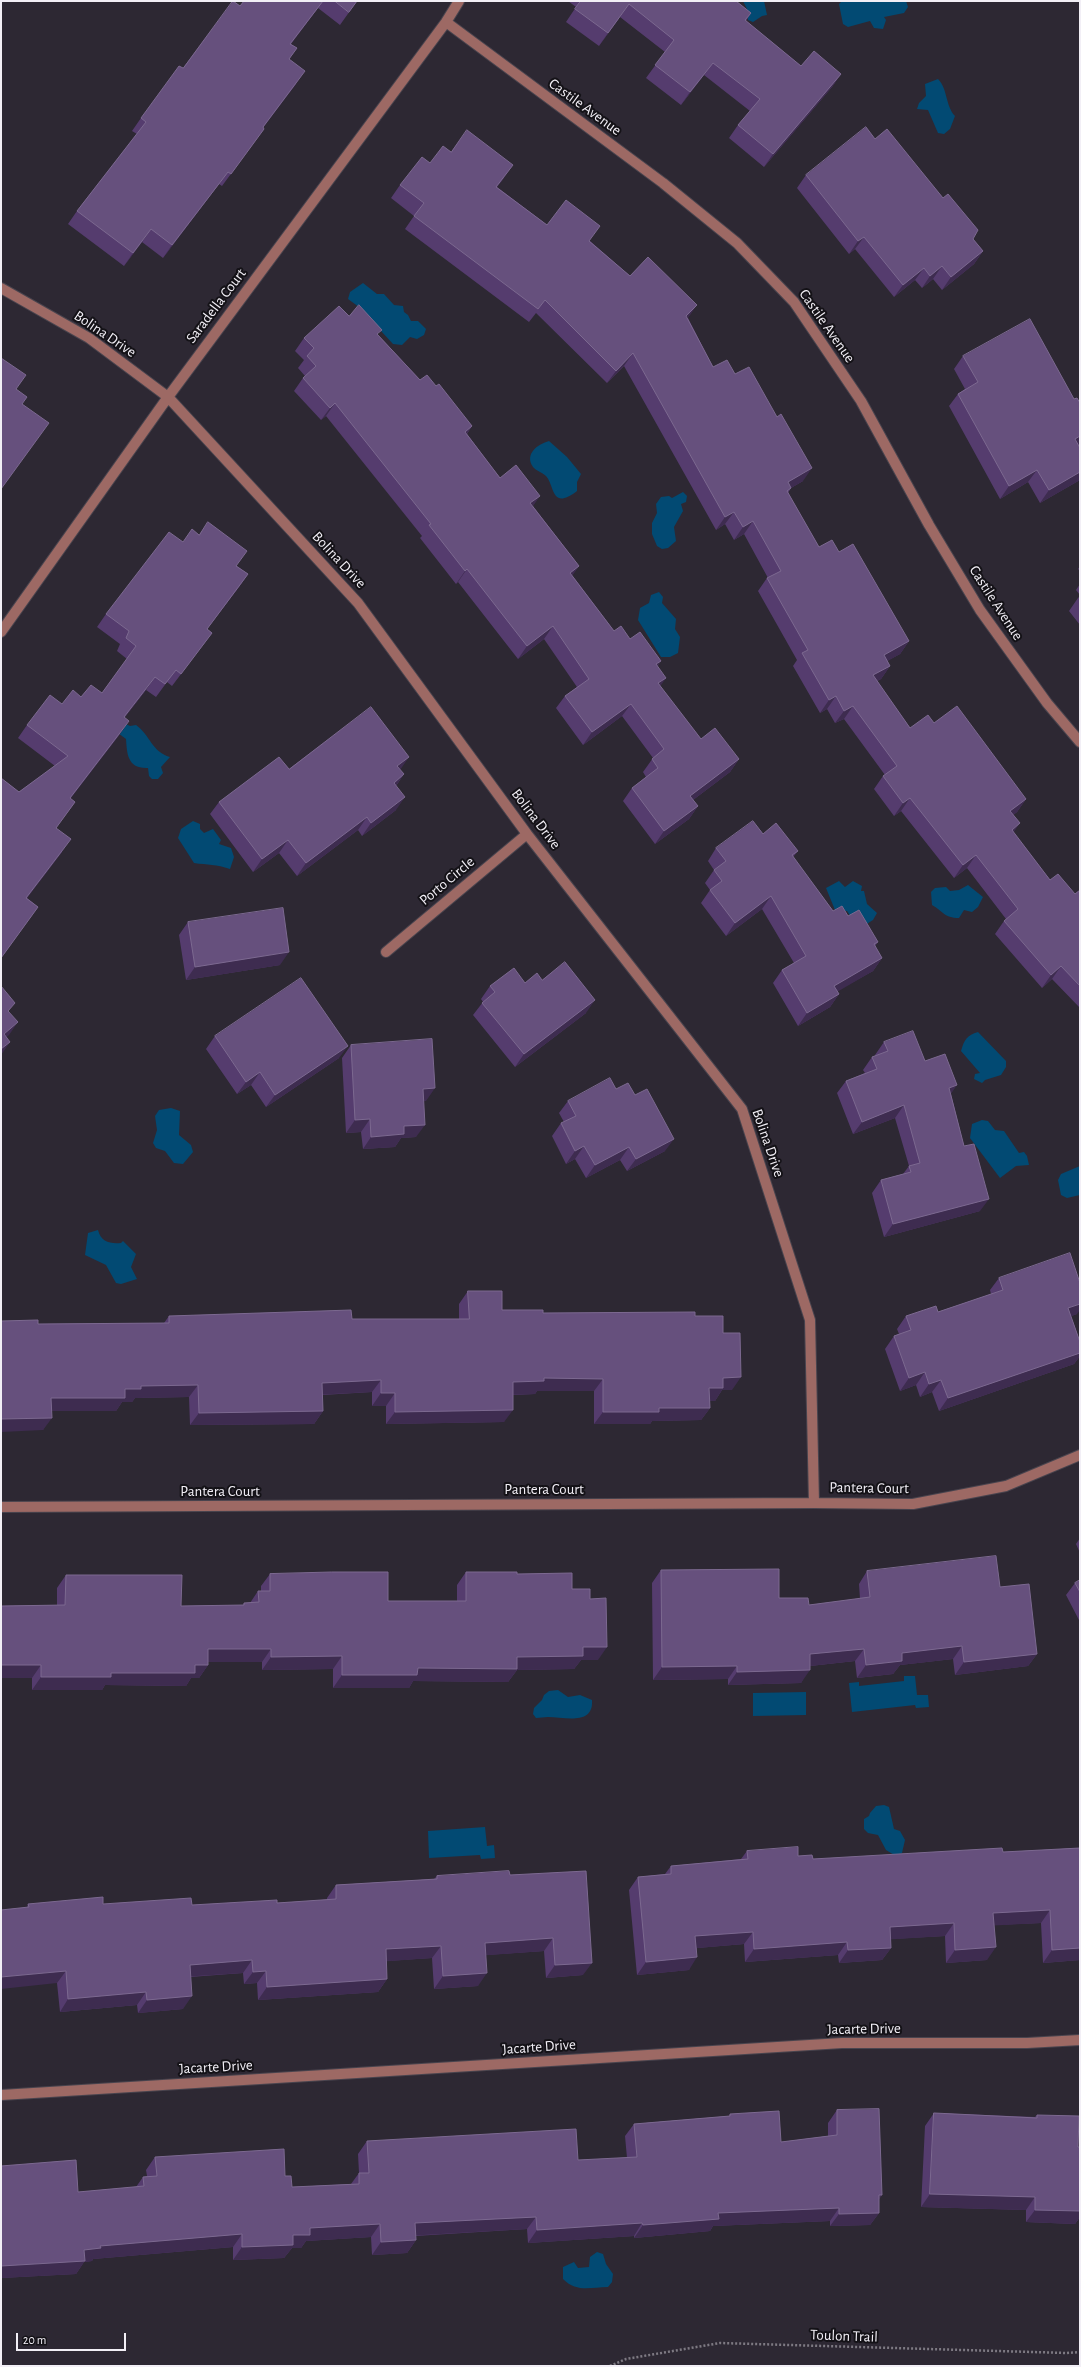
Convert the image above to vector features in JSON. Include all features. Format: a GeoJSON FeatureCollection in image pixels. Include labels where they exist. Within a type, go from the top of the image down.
{"type":"FeatureCollection","features":[{"type":"Feature","properties":{"kind":"street","name":"Saradella Court"},"geometry":{"type":"LineString","coordinates":[[1,632],[168,397],[446,22],[458,1]]}},
{"type":"Feature","properties":{"kind":"street","name":"Castile Avenue"},"geometry":{"type":"LineString","coordinates":[[446,22],[663,183],[737,243],[794,302],[861,401],[929,525],[980,610],[1047,703],[1080,742]]}},
{"type":"Feature","properties":{"kind":"street","name":"Bolina Drive"},"geometry":{"type":"LineString","coordinates":[[1,288],[89,338],[168,397],[358,602],[527,834],[742,1109],[810,1320],[814,1503]]}},
{"type":"Feature","properties":{"kind":"street","name":"Porto Circle"},"geometry":{"type":"LineString","coordinates":[[386,952],[527,834]]}},
{"type":"Feature","properties":{"kind":"street","name":"Pantera Court"},"geometry":{"type":"LineString","coordinates":[[1,1507],[814,1503],[913,1504],[1006,1486],[1080,1455]]}},
{"type":"Feature","properties":{"kind":"street","name":"Jacarte Drive"},"geometry":{"type":"LineString","coordinates":[[1,2094],[842,2043],[1027,2043],[1080,2040]]}},
{"type":"Feature","properties":{"kind":"path","name":"Toulon Trail"},"geometry":{"type":"LineString","coordinates":[[610,2366],[626,2359],[720,2344],[1067,2354],[1080,2352]]}},
{"type":"Feature","properties":{"kind":"water"},"geometry":{"type":"Polygon","coordinates":[[[743,1],[764,1],[767,15],[762,16],[753,22],[748,20],[747,9],[743,1]]]}},
{"type":"Feature","properties":{"kind":"water"},"geometry":{"type":"Polygon","coordinates":[[[842,1],[906,1],[908,7],[904,13],[884,17],[886,20],[883,29],[874,28],[870,21],[848,27],[843,24],[839,4],[842,1]]]}},
{"type":"Feature","properties":{"kind":"water"},"geometry":{"type":"Polygon","coordinates":[[[938,79],[943,87],[952,112],[955,116],[950,129],[944,134],[938,133],[928,110],[917,109],[919,103],[926,96],[925,84],[938,79]]]}},
{"type":"Feature","properties":{"kind":"water"},"geometry":{"type":"Polygon","coordinates":[[[363,283],[377,294],[384,294],[394,305],[403,306],[404,312],[408,315],[411,321],[418,321],[426,329],[424,335],[417,339],[410,337],[402,345],[393,344],[359,307],[348,299],[350,292],[363,283]]]}},
{"type":"Feature","properties":{"kind":"water"},"geometry":{"type":"Polygon","coordinates":[[[549,441],[567,457],[581,474],[577,482],[577,491],[569,497],[558,498],[546,476],[534,468],[531,462],[531,454],[534,450],[541,444],[549,441]]]}},
{"type":"Feature","properties":{"kind":"water"},"geometry":{"type":"Polygon","coordinates":[[[683,492],[687,496],[686,502],[681,504],[683,511],[674,527],[676,541],[668,548],[662,549],[657,546],[652,534],[652,523],[657,513],[656,504],[661,497],[669,496],[672,498],[683,492]]]}},
{"type":"Feature","properties":{"kind":"water"},"geometry":{"type":"Polygon","coordinates":[[[659,592],[663,597],[662,603],[676,619],[675,629],[680,637],[678,653],[670,657],[661,657],[638,620],[640,608],[649,603],[651,595],[659,592]]]}},
{"type":"Feature","properties":{"kind":"water"},"geometry":{"type":"Polygon","coordinates":[[[126,724],[130,726],[136,725],[159,751],[170,757],[161,767],[163,773],[158,779],[152,779],[149,776],[148,768],[141,768],[132,763],[128,755],[126,739],[118,733],[126,724]]]}},
{"type":"Feature","properties":{"kind":"water"},"geometry":{"type":"Polygon","coordinates":[[[193,821],[200,824],[200,829],[204,833],[213,829],[221,840],[219,844],[231,848],[234,857],[230,869],[216,865],[194,863],[178,838],[181,829],[193,821]]]}},
{"type":"Feature","properties":{"kind":"water"},"geometry":{"type":"Polygon","coordinates":[[[839,881],[845,887],[853,881],[862,886],[861,891],[864,891],[867,904],[877,913],[873,920],[865,925],[853,920],[847,911],[835,910],[826,888],[839,881]]]}},
{"type":"Feature","properties":{"kind":"water"},"geometry":{"type":"Polygon","coordinates":[[[968,885],[983,897],[978,907],[972,912],[964,910],[959,918],[954,918],[932,905],[931,892],[935,888],[946,887],[950,891],[959,890],[968,885]]]}},
{"type":"Feature","properties":{"kind":"water"},"geometry":{"type":"Polygon","coordinates":[[[978,1032],[1006,1061],[1006,1067],[1001,1075],[985,1080],[982,1083],[974,1079],[975,1074],[980,1073],[961,1051],[966,1038],[978,1032]]]}},
{"type":"Feature","properties":{"kind":"water"},"geometry":{"type":"Polygon","coordinates":[[[171,1108],[180,1111],[179,1135],[191,1145],[193,1152],[183,1164],[174,1163],[165,1151],[156,1148],[153,1143],[157,1130],[155,1116],[159,1110],[171,1108]]]}},
{"type":"Feature","properties":{"kind":"water"},"geometry":{"type":"Polygon","coordinates":[[[982,1120],[988,1121],[995,1130],[1004,1131],[1019,1153],[1024,1152],[1027,1156],[1029,1165],[1016,1166],[1000,1178],[970,1138],[972,1124],[982,1120]]]}},
{"type":"Feature","properties":{"kind":"water"},"geometry":{"type":"Polygon","coordinates":[[[1080,1166],[1080,1195],[1067,1198],[1061,1195],[1058,1180],[1061,1174],[1080,1166]]]}},
{"type":"Feature","properties":{"kind":"water"},"geometry":{"type":"Polygon","coordinates":[[[98,1230],[99,1234],[104,1240],[113,1243],[121,1243],[123,1241],[136,1254],[131,1267],[137,1279],[121,1284],[116,1283],[106,1265],[85,1255],[88,1233],[98,1230]]]}},
{"type":"Feature","properties":{"kind":"water"},"geometry":{"type":"Polygon","coordinates":[[[904,1676],[915,1676],[917,1695],[928,1695],[929,1707],[916,1708],[915,1705],[852,1712],[849,1683],[859,1682],[859,1686],[904,1681],[904,1676]]]}},
{"type":"Feature","properties":{"kind":"water"},"geometry":{"type":"Polygon","coordinates":[[[558,1690],[568,1697],[580,1695],[592,1700],[591,1708],[588,1714],[577,1718],[536,1718],[533,1714],[534,1708],[542,1700],[544,1695],[549,1691],[558,1690]]]}},
{"type":"Feature","properties":{"kind":"water"},"geometry":{"type":"Polygon","coordinates":[[[806,1692],[806,1715],[753,1716],[753,1693],[806,1692]]]}},
{"type":"Feature","properties":{"kind":"water"},"geometry":{"type":"Polygon","coordinates":[[[884,1805],[889,1807],[894,1829],[900,1831],[905,1840],[902,1853],[896,1856],[886,1850],[878,1835],[868,1833],[864,1829],[864,1819],[869,1816],[876,1806],[884,1805]]]}},
{"type":"Feature","properties":{"kind":"water"},"geometry":{"type":"Polygon","coordinates":[[[485,1827],[487,1846],[494,1845],[495,1858],[481,1859],[480,1855],[429,1858],[428,1831],[485,1827]]]}},
{"type":"Feature","properties":{"kind":"water"},"geometry":{"type":"Polygon","coordinates":[[[597,2252],[603,2254],[606,2264],[613,2274],[612,2282],[608,2287],[579,2288],[563,2279],[563,2267],[574,2262],[578,2268],[589,2267],[590,2257],[597,2252]]]}},
{"type":"Feature","properties":{"kind":"building"},"geometry":{"type":"Polygon","coordinates":[[[233,1],[240,6],[244,1],[323,1],[290,44],[297,48],[289,59],[305,71],[263,127],[264,129],[231,174],[228,172],[172,245],[151,229],[133,253],[77,211],[146,122],[141,118],[179,66],[183,68],[233,1]]]}},
{"type":"Feature","properties":{"kind":"building"},"geometry":{"type":"Polygon","coordinates":[[[335,1],[357,1],[349,12],[335,1]]]}},
{"type":"Feature","properties":{"kind":"building"},"geometry":{"type":"Polygon","coordinates":[[[581,1],[736,1],[751,13],[745,20],[801,66],[814,51],[841,74],[773,154],[738,125],[760,99],[713,63],[690,92],[655,65],[674,40],[629,4],[608,33],[575,9],[581,1]]]}},
{"type":"Feature","properties":{"kind":"building"},"geometry":{"type":"Polygon","coordinates":[[[866,127],[875,139],[887,129],[943,198],[948,194],[978,230],[973,239],[983,251],[951,277],[942,266],[930,276],[924,268],[903,285],[864,237],[858,241],[806,175],[866,127]]]}},
{"type":"Feature","properties":{"kind":"building"},"geometry":{"type":"Polygon","coordinates":[[[467,130],[513,165],[496,187],[547,225],[566,200],[600,226],[589,241],[630,276],[648,257],[697,305],[686,316],[713,367],[727,360],[735,374],[749,367],[777,417],[781,414],[812,468],[788,482],[791,488],[787,491],[819,547],[832,540],[839,552],[853,544],[909,641],[884,655],[890,666],[873,675],[910,728],[928,715],[934,723],[957,706],[1026,799],[1010,811],[1020,823],[1012,830],[1050,880],[1058,874],[1075,894],[1080,890],[1080,986],[1061,966],[1051,975],[1004,921],[1018,909],[976,855],[963,865],[910,798],[903,803],[883,776],[897,766],[853,706],[844,711],[836,696],[829,700],[802,653],[808,650],[767,578],[781,571],[753,521],[743,527],[734,512],[725,517],[633,353],[616,371],[545,300],[538,309],[414,216],[424,203],[400,185],[422,157],[430,163],[443,146],[451,152],[467,130]]]}},
{"type":"Feature","properties":{"kind":"building"},"geometry":{"type":"Polygon","coordinates":[[[359,305],[382,330],[377,334],[420,380],[427,375],[436,386],[439,384],[472,426],[465,432],[500,478],[516,465],[540,496],[530,503],[579,566],[570,573],[614,631],[621,626],[630,639],[640,632],[661,661],[656,664],[666,678],[658,683],[701,739],[715,728],[739,759],[690,796],[698,806],[664,831],[632,788],[658,768],[652,759],[664,749],[631,704],[592,732],[565,696],[589,679],[553,626],[527,646],[467,569],[465,571],[429,525],[431,524],[335,403],[330,408],[303,378],[316,366],[307,356],[314,348],[304,338],[339,306],[349,316],[359,305]]]}},
{"type":"Feature","properties":{"kind":"building"},"geometry":{"type":"Polygon","coordinates":[[[1030,319],[1074,399],[1077,398],[1080,403],[1080,436],[1075,439],[1080,448],[1080,472],[1049,490],[1037,470],[1009,486],[958,394],[978,382],[963,356],[1030,319]]]}},
{"type":"Feature","properties":{"kind":"building"},"geometry":{"type":"Polygon","coordinates":[[[1,358],[26,375],[16,389],[27,397],[22,404],[49,423],[1,489],[1,358]]]}},
{"type":"Feature","properties":{"kind":"building"},"geometry":{"type":"Polygon","coordinates":[[[208,522],[247,551],[236,566],[248,574],[207,629],[212,633],[181,674],[176,670],[165,684],[155,677],[124,717],[129,721],[70,798],[75,802],[56,828],[71,839],[26,898],[38,907],[1,958],[1,778],[19,792],[68,756],[27,725],[50,695],[62,704],[73,690],[81,697],[91,685],[102,693],[136,646],[126,638],[129,631],[106,614],[169,532],[183,542],[192,529],[199,535],[208,522]]]}},
{"type":"Feature","properties":{"kind":"building"},"geometry":{"type":"Polygon","coordinates":[[[371,707],[409,757],[397,766],[404,774],[394,783],[405,797],[371,823],[367,817],[306,863],[288,840],[262,859],[219,802],[279,757],[289,769],[371,707]]]}},
{"type":"Feature","properties":{"kind":"building"},"geometry":{"type":"Polygon","coordinates":[[[753,821],[763,834],[776,823],[798,851],[792,855],[833,911],[842,906],[848,916],[859,910],[878,942],[874,944],[882,958],[834,986],[839,994],[807,1013],[782,970],[806,956],[771,896],[735,923],[710,890],[722,881],[714,870],[726,861],[716,848],[753,821]]]}},
{"type":"Feature","properties":{"kind":"building"},"geometry":{"type":"Polygon","coordinates":[[[283,908],[289,952],[195,967],[188,922],[283,908]]]}},
{"type":"Feature","properties":{"kind":"building"},"geometry":{"type":"Polygon","coordinates":[[[565,962],[595,1000],[524,1054],[482,1003],[495,992],[490,986],[514,968],[525,983],[537,973],[542,980],[565,962]]]}},
{"type":"Feature","properties":{"kind":"building"},"geometry":{"type":"Polygon","coordinates":[[[301,978],[348,1046],[275,1095],[260,1072],[246,1082],[215,1036],[301,978]]]}},
{"type":"Feature","properties":{"kind":"building"},"geometry":{"type":"Polygon","coordinates":[[[1,986],[15,1003],[8,1011],[18,1022],[4,1034],[10,1042],[1,1049],[1,986]]]}},
{"type":"Feature","properties":{"kind":"building"},"geometry":{"type":"Polygon","coordinates":[[[913,1031],[925,1061],[945,1054],[957,1085],[949,1088],[964,1146],[974,1144],[989,1199],[893,1224],[881,1180],[911,1172],[909,1166],[920,1163],[904,1105],[862,1122],[846,1081],[877,1069],[872,1057],[888,1051],[884,1042],[913,1031]]]}},
{"type":"Feature","properties":{"kind":"building"},"geometry":{"type":"Polygon","coordinates":[[[432,1039],[435,1088],[423,1089],[425,1125],[404,1126],[404,1134],[371,1137],[370,1119],[355,1120],[351,1045],[432,1039]]]}},
{"type":"Feature","properties":{"kind":"building"},"geometry":{"type":"Polygon","coordinates":[[[610,1078],[616,1089],[628,1083],[635,1095],[647,1089],[674,1139],[636,1159],[629,1147],[595,1165],[584,1146],[575,1151],[561,1123],[576,1116],[568,1101],[610,1078]]]}},
{"type":"Feature","properties":{"kind":"building"},"geometry":{"type":"Polygon","coordinates":[[[1070,1253],[1080,1283],[1080,1304],[1068,1308],[1080,1342],[1080,1353],[948,1398],[941,1380],[929,1384],[925,1372],[909,1378],[894,1336],[911,1330],[906,1316],[936,1306],[938,1312],[1003,1290],[999,1278],[1070,1253]]]}},
{"type":"Feature","properties":{"kind":"building"},"geometry":{"type":"Polygon","coordinates":[[[468,1291],[502,1291],[502,1310],[543,1310],[543,1313],[695,1312],[695,1316],[723,1316],[723,1333],[740,1333],[741,1377],[723,1378],[723,1388],[709,1388],[710,1408],[659,1408],[659,1412],[603,1412],[603,1379],[544,1378],[544,1381],[513,1382],[513,1410],[395,1412],[395,1393],[381,1393],[381,1380],[322,1383],[323,1411],[199,1413],[198,1385],[141,1386],[141,1389],[125,1389],[125,1398],[51,1398],[52,1418],[1,1419],[1,1321],[38,1320],[38,1324],[169,1323],[169,1316],[351,1310],[352,1319],[469,1319],[468,1291]]]}},
{"type":"Feature","properties":{"kind":"building"},"geometry":{"type":"Polygon","coordinates":[[[996,1556],[1000,1587],[1029,1584],[1037,1654],[964,1662],[962,1646],[902,1653],[902,1661],[866,1665],[864,1649],[810,1654],[810,1670],[737,1672],[737,1666],[662,1667],[661,1570],[779,1569],[779,1598],[808,1598],[809,1605],[870,1597],[867,1571],[996,1556]]]}},
{"type":"Feature","properties":{"kind":"building"},"geometry":{"type":"Polygon","coordinates":[[[388,1572],[388,1601],[466,1601],[466,1572],[517,1572],[517,1574],[572,1573],[572,1589],[590,1589],[590,1599],[606,1598],[607,1647],[583,1647],[583,1656],[517,1657],[517,1669],[418,1668],[417,1675],[342,1675],[342,1656],[271,1657],[271,1649],[208,1649],[208,1665],[195,1665],[195,1673],[111,1673],[111,1677],[41,1677],[41,1665],[1,1665],[1,1606],[65,1605],[66,1575],[182,1575],[181,1606],[244,1605],[244,1603],[259,1602],[258,1591],[270,1591],[270,1574],[388,1572]]]}},
{"type":"Feature","properties":{"kind":"building"},"geometry":{"type":"Polygon","coordinates":[[[1080,1580],[1080,1592],[1075,1583],[1080,1580]]]}},
{"type":"Feature","properties":{"kind":"building"},"geometry":{"type":"Polygon","coordinates":[[[798,1847],[798,1856],[812,1855],[813,1859],[1002,1848],[1003,1852],[1080,1848],[1080,1948],[1052,1950],[1050,1910],[993,1913],[996,1947],[955,1950],[954,1923],[890,1927],[891,1948],[848,1950],[847,1942],[754,1949],[753,1932],[695,1936],[697,1957],[646,1962],[638,1877],[671,1874],[671,1866],[748,1859],[747,1851],[798,1847]]]}},
{"type":"Feature","properties":{"kind":"building"},"geometry":{"type":"Polygon","coordinates":[[[509,1871],[510,1875],[586,1871],[592,1963],[555,1965],[553,1938],[485,1943],[487,1973],[443,1976],[441,1946],[386,1949],[387,1979],[267,1987],[266,1971],[253,1972],[252,1960],[190,1965],[192,1996],[147,2000],[146,1992],[68,1999],[66,1971],[1,1977],[1,1910],[29,1907],[28,1904],[103,1897],[103,1904],[191,1898],[192,1905],[277,1900],[277,1903],[336,1899],[336,1885],[437,1879],[437,1876],[509,1871]]]}},
{"type":"Feature","properties":{"kind":"building"},"geometry":{"type":"Polygon","coordinates":[[[879,2109],[882,2195],[879,2195],[879,2213],[839,2214],[839,2208],[718,2213],[719,2219],[643,2225],[642,2223],[537,2230],[536,2217],[415,2223],[416,2240],[381,2242],[380,2224],[310,2228],[310,2235],[293,2235],[293,2245],[242,2247],[242,2234],[100,2246],[101,2248],[84,2250],[85,2261],[1,2266],[1,2166],[76,2160],[78,2192],[144,2186],[143,2177],[157,2176],[155,2157],[284,2149],[285,2176],[291,2176],[292,2187],[359,2184],[359,2173],[369,2173],[367,2141],[576,2129],[578,2160],[637,2157],[634,2124],[730,2116],[730,2114],[779,2111],[781,2142],[837,2135],[837,2110],[879,2109]]]}},
{"type":"Feature","properties":{"kind":"building"},"geometry":{"type":"Polygon","coordinates":[[[934,2113],[1037,2118],[1037,2115],[1079,2116],[1078,2147],[1080,2147],[1080,2211],[1035,2210],[1035,2197],[930,2194],[934,2113]]]}}]}
